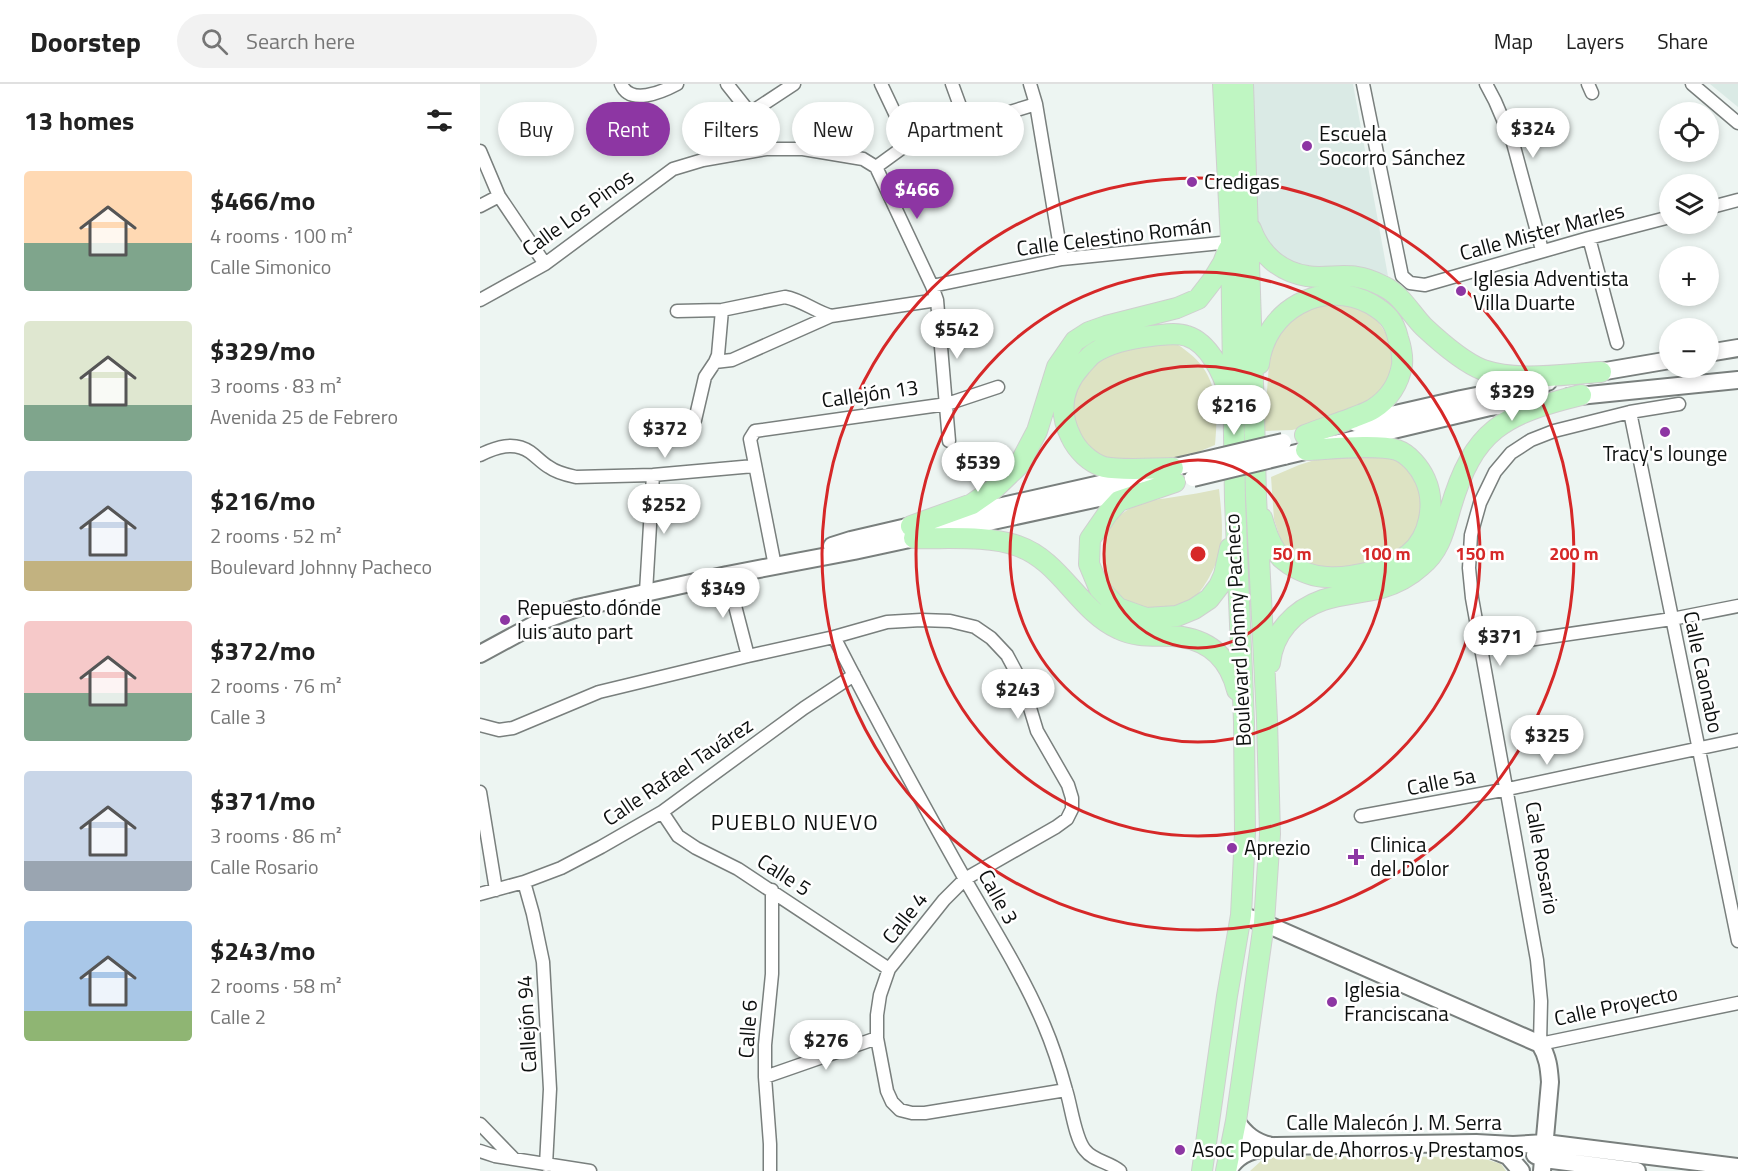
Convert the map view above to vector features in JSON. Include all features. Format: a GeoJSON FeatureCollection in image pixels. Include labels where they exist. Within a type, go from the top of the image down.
{"type":"FeatureCollection","features":[{"type":"Feature","properties":{"kind":"main road","name":"Boulevard Johnny Pacheco"},"geometry":{"type":"LineString","coordinates":[[1202,1171],[1241,915],[1245,833],[1244,722],[1235,501],[1231,242],[1223,84]]}},
{"type":"Feature","properties":{"kind":"main road","name":"Boulevard Johnny Pacheco"},"geometry":{"type":"LineString","coordinates":[[1227,1171],[1264,923],[1270,834],[1256,496],[1243,84]]}},
{"type":"Feature","properties":{"kind":"main road"},"geometry":{"type":"LineString","coordinates":[[1248,218],[1259,245],[1269,258],[1281,267],[1306,276],[1357,277],[1383,286],[1395,293],[1424,327],[1468,363],[1484,370],[1514,376],[1600,372]]}},
{"type":"Feature","properties":{"kind":"main road"},"geometry":{"type":"LineString","coordinates":[[912,532],[972,504],[995,488],[1019,465],[1036,431],[1057,367],[1075,342],[1089,332],[1106,326],[1177,308],[1198,299],[1223,263],[1231,242]]}},
{"type":"Feature","properties":{"kind":"main road"},"geometry":{"type":"LineString","coordinates":[[1254,412],[1260,354],[1265,340],[1280,317],[1301,302],[1341,294],[1357,297],[1383,311],[1395,326],[1403,357],[1401,372],[1392,393],[1372,410],[1306,443]]}},
{"type":"Feature","properties":{"kind":"main road"},"geometry":{"type":"LineString","coordinates":[[1184,472],[1103,466],[1089,460],[1075,446],[1064,424],[1064,394],[1076,371],[1093,353],[1129,339],[1169,334],[1188,336],[1201,345],[1217,364],[1234,413]]}},
{"type":"Feature","properties":{"kind":"main road"},"geometry":{"type":"LineString","coordinates":[[1719,351],[1738,348]]}},
{"type":"Feature","properties":{"kind":"main road"},"geometry":{"type":"LineString","coordinates":[[480,654],[539,622],[577,608],[775,566],[851,540],[912,532],[1184,472],[1306,443],[1461,399],[1659,362]]}},
{"type":"Feature","properties":{"kind":"main road"},"geometry":{"type":"LineString","coordinates":[[1306,443],[1490,407],[1581,395],[1738,380]]}},
{"type":"Feature","properties":{"kind":"main road"},"geometry":{"type":"LineString","coordinates":[[1267,720],[1271,652],[1285,624],[1312,604],[1383,587],[1399,581],[1423,565],[1440,543],[1457,484],[1478,446],[1491,432],[1514,416],[1543,405],[1581,395]]}},
{"type":"Feature","properties":{"kind":"main road"},"geometry":{"type":"LineString","coordinates":[[1256,496],[1268,536],[1280,557],[1300,571],[1325,578],[1341,578],[1398,562],[1411,553],[1422,540],[1431,516],[1428,488],[1421,471],[1411,460],[1398,451],[1306,443]]}},
{"type":"Feature","properties":{"kind":"main road"},"geometry":{"type":"LineString","coordinates":[[1184,472],[1119,501],[1090,539],[1089,564],[1099,588],[1118,608],[1146,618],[1177,616],[1209,599],[1224,575],[1235,501]]}},
{"type":"Feature","properties":{"kind":"main road"},"geometry":{"type":"LineString","coordinates":[[912,532],[1000,540],[1021,547],[1048,563],[1087,606],[1117,628],[1133,635],[1184,637],[1208,645],[1225,660],[1235,681],[1244,722]]}},
{"type":"Feature","properties":{"kind":"main road"},"geometry":{"type":"LineString","coordinates":[[480,642],[510,636]]}},
{"type":"Feature","properties":{"kind":"main road","name":"Calle Proyecto"},"geometry":{"type":"LineString","coordinates":[[1241,915],[1540,1044]]}},
{"type":"Feature","properties":{"kind":"main road","name":"Calle Rosario"},"geometry":{"type":"LineString","coordinates":[[1540,1044],[1546,1055],[1550,1082],[1544,1158]]}},
{"type":"Feature","properties":{"kind":"main road","name":"Calle Malecón J. M. Serra"},"geometry":{"type":"LineString","coordinates":[[1236,1121],[1248,1136],[1258,1142],[1276,1146]]}},
{"type":"Feature","properties":{"kind":"main road"},"geometry":{"type":"LineString","coordinates":[[1476,1143],[1508,1156],[1521,1171]]}},
{"type":"Feature","properties":{"kind":"main road","name":"Calle Malecón J. M. Serra"},"geometry":{"type":"LineString","coordinates":[[1227,1171],[1245,1153],[1276,1146],[1476,1143],[1512,1146],[1544,1158]]}},
{"type":"Feature","properties":{"kind":"main road"},"geometry":{"type":"LineString","coordinates":[[1544,1158],[1738,1167]]}},
{"type":"Feature","properties":{"kind":"main road"},"geometry":{"type":"LineString","coordinates":[[1544,1158],[1630,1170]]}},
{"type":"Feature","properties":{"kind":"main road"},"geometry":{"type":"LineString","coordinates":[[1590,1171],[1630,1170]]}},
{"type":"Feature","properties":{"kind":"street"},"geometry":{"type":"LineString","coordinates":[[621,84],[623,90],[631,95],[646,95],[677,84]]}},
{"type":"Feature","properties":{"kind":"street"},"geometry":{"type":"LineString","coordinates":[[727,84],[741,102]]}},
{"type":"Feature","properties":{"kind":"street"},"geometry":{"type":"LineString","coordinates":[[767,102],[794,84]]}},
{"type":"Feature","properties":{"kind":"street"},"geometry":{"type":"LineString","coordinates":[[881,84],[890,102]]}},
{"type":"Feature","properties":{"kind":"street"},"geometry":{"type":"LineString","coordinates":[[952,84],[959,102]]}},
{"type":"Feature","properties":{"kind":"street"},"geometry":{"type":"LineString","coordinates":[[1030,84],[1036,104],[1062,259]]}},
{"type":"Feature","properties":{"kind":"street","name":"Calle Mister Marles"},"geometry":{"type":"LineString","coordinates":[[1363,84],[1402,276],[1410,283],[1425,285],[1542,250],[1659,221]]}},
{"type":"Feature","properties":{"kind":"street"},"geometry":{"type":"LineString","coordinates":[[1486,84],[1513,143],[1542,250]]}},
{"type":"Feature","properties":{"kind":"street"},"geometry":{"type":"LineString","coordinates":[[1692,84],[1738,123]]}},
{"type":"Feature","properties":{"kind":"street"},"geometry":{"type":"LineString","coordinates":[[1024,108],[1036,104]]}},
{"type":"Feature","properties":{"kind":"street","name":"Calle Los Pinos"},"geometry":{"type":"LineString","coordinates":[[780,149],[803,149],[863,159],[876,166]]}},
{"type":"Feature","properties":{"kind":"street"},"geometry":{"type":"LineString","coordinates":[[480,151],[499,196],[545,264]]}},
{"type":"Feature","properties":{"kind":"street","name":"Calle Los Pinos"},"geometry":{"type":"LineString","coordinates":[[480,300],[545,264],[673,169],[726,156]]}},
{"type":"Feature","properties":{"kind":"street"},"geometry":{"type":"LineString","coordinates":[[890,156],[876,166],[937,300],[949,441]]}},
{"type":"Feature","properties":{"kind":"street"},"geometry":{"type":"LineString","coordinates":[[480,206],[499,196]]}},
{"type":"Feature","properties":{"kind":"street"},"geometry":{"type":"LineString","coordinates":[[1719,205],[1738,200]]}},
{"type":"Feature","properties":{"kind":"street"},"geometry":{"type":"LineString","coordinates":[[1589,238],[1617,343]]}},
{"type":"Feature","properties":{"kind":"street","name":"Calle Celestino Román"},"geometry":{"type":"LineString","coordinates":[[932,286],[1062,259],[1231,242]]}},
{"type":"Feature","properties":{"kind":"street"},"geometry":{"type":"LineString","coordinates":[[677,311],[722,310],[785,297],[795,299],[818,312],[831,316]]}},
{"type":"Feature","properties":{"kind":"street"},"geometry":{"type":"LineString","coordinates":[[715,362],[732,360],[831,316],[937,300]]}},
{"type":"Feature","properties":{"kind":"street"},"geometry":{"type":"LineString","coordinates":[[695,420],[705,377],[718,355],[722,310]]}},
{"type":"Feature","properties":{"kind":"street","name":"Callejón 13"},"geometry":{"type":"LineString","coordinates":[[754,466],[750,439],[755,431],[947,404],[998,387]]}},
{"type":"Feature","properties":{"kind":"street","name":"Calle Rosario"},"geometry":{"type":"LineString","coordinates":[[1540,1044],[1541,1001],[1537,960],[1472,598],[1469,568],[1471,535],[1480,503],[1495,472],[1511,453],[1531,440],[1554,431],[1630,412],[1679,404]]}},
{"type":"Feature","properties":{"kind":"street","name":"Calle Caonabo"},"geometry":{"type":"LineString","coordinates":[[1630,412],[1738,941]]}},
{"type":"Feature","properties":{"kind":"street"},"geometry":{"type":"LineString","coordinates":[[480,455],[501,447],[516,446],[531,453],[551,469],[576,477],[653,475],[754,466],[775,566]]}},
{"type":"Feature","properties":{"kind":"street"},"geometry":{"type":"LineString","coordinates":[[646,592],[653,475]]}},
{"type":"Feature","properties":{"kind":"street"},"geometry":{"type":"LineString","coordinates":[[727,575],[748,656]]}},
{"type":"Feature","properties":{"kind":"street"},"geometry":{"type":"LineString","coordinates":[[1481,647],[1672,619],[1738,606]]}},
{"type":"Feature","properties":{"kind":"street","name":"Calle 4"},"geometry":{"type":"LineString","coordinates":[[834,637],[887,622],[921,620],[950,621],[975,627],[992,638],[1007,656],[1023,685],[1037,731],[1068,784],[1072,798],[1072,809],[1067,819],[965,879],[944,900],[889,969],[880,995],[877,1038],[887,1091],[892,1102],[900,1110],[925,1113],[1066,1090]]}},
{"type":"Feature","properties":{"kind":"street"},"geometry":{"type":"LineString","coordinates":[[480,725],[499,730],[513,728],[599,692],[834,637]]}},
{"type":"Feature","properties":{"kind":"street","name":"Calle 3"},"geometry":{"type":"LineString","coordinates":[[834,637],[1015,967],[1044,1026],[1085,1150],[1120,1171]]}},
{"type":"Feature","properties":{"kind":"street","name":"Calle Rafael Tavárez"},"geometry":{"type":"LineString","coordinates":[[480,894],[524,882],[561,868],[601,848],[662,812],[804,708],[854,675]]}},
{"type":"Feature","properties":{"kind":"street","name":"Calle 5a"},"geometry":{"type":"LineString","coordinates":[[1361,816],[1508,789],[1738,740]]}},
{"type":"Feature","properties":{"kind":"street"},"geometry":{"type":"LineString","coordinates":[[480,792],[496,890]]}},
{"type":"Feature","properties":{"kind":"street","name":"Calle 5"},"geometry":{"type":"LineString","coordinates":[[662,812],[678,836],[772,890],[889,969]]}},
{"type":"Feature","properties":{"kind":"street","name":"Callejón 94"},"geometry":{"type":"LineString","coordinates":[[524,882],[543,962],[550,1095],[546,1165]]}},
{"type":"Feature","properties":{"kind":"street","name":"Calle 6"},"geometry":{"type":"LineString","coordinates":[[770,1171],[765,1045],[772,974],[772,890]]}},
{"type":"Feature","properties":{"kind":"street","name":"Calle Proyecto"},"geometry":{"type":"LineString","coordinates":[[1540,1044],[1738,1003]]}},
{"type":"Feature","properties":{"kind":"street"},"geometry":{"type":"LineString","coordinates":[[765,1077],[877,1038]]}},
{"type":"Feature","properties":{"kind":"street"},"geometry":{"type":"LineString","coordinates":[[480,1124],[514,1159]]}},
{"type":"Feature","properties":{"kind":"street"},"geometry":{"type":"LineString","coordinates":[[480,1140],[495,1156]]}},
{"type":"Feature","properties":{"kind":"street"},"geometry":{"type":"LineString","coordinates":[[480,1151],[495,1156],[590,1171]]}},
{"type":"Feature","properties":{"kind":"shaded area","name":"Escuela Socorro Sánchez"},"geometry":{"type":"Polygon","coordinates":[[[1250,84],[1353,84],[1388,276],[1355,266],[1307,268],[1274,256],[1264,243],[1251,208],[1250,84]]]}},
{"type":"Feature","properties":{"kind":"shaded area"},"geometry":{"type":"Polygon","coordinates":[[[1710,84],[1738,84],[1738,107],[1710,84]]]}},
{"type":"Feature","properties":{"kind":"green space"},"geometry":{"type":"Polygon","coordinates":[[[1318,302],[1360,307],[1377,320],[1389,338],[1394,359],[1386,394],[1326,423],[1292,430],[1264,431],[1272,342],[1283,323],[1318,302]]]}},
{"type":"Feature","properties":{"kind":"green space"},"geometry":{"type":"Polygon","coordinates":[[[1154,341],[1179,346],[1199,362],[1206,372],[1216,407],[1215,445],[1186,457],[1160,463],[1135,464],[1094,455],[1080,441],[1072,419],[1073,395],[1099,353],[1154,341]]]}},
{"type":"Feature","properties":{"kind":"green space"},"geometry":{"type":"Polygon","coordinates":[[[1388,452],[1402,463],[1416,481],[1423,503],[1421,527],[1402,554],[1335,571],[1313,566],[1293,555],[1281,541],[1274,519],[1271,477],[1321,458],[1388,452]]]}},
{"type":"Feature","properties":{"kind":"green space"},"geometry":{"type":"Polygon","coordinates":[[[1219,489],[1222,529],[1220,552],[1216,564],[1197,595],[1182,606],[1156,610],[1131,604],[1120,597],[1111,587],[1103,567],[1105,537],[1111,525],[1126,511],[1142,503],[1219,489]]]}},
{"type":"Feature","properties":{"kind":"green space"},"geometry":{"type":"Polygon","coordinates":[[[1275,1156],[1479,1157],[1501,1164],[1506,1171],[1250,1171],[1261,1161],[1275,1156]]]}},
{"type":"Feature","properties":{"kind":"place","name":"Escuela Socorro Sánchez"},"geometry":{"type":"Point","coordinates":[1307,146]}},
{"type":"Feature","properties":{"kind":"place","name":"Credigas"},"geometry":{"type":"Point","coordinates":[1192,182]}},
{"type":"Feature","properties":{"kind":"place","name":"Iglesia Adventista Villa Duarte"},"geometry":{"type":"Point","coordinates":[1461,291]}},
{"type":"Feature","properties":{"kind":"place","name":"Tracy's lounge"},"geometry":{"type":"Point","coordinates":[1665,432]}},
{"type":"Feature","properties":{"kind":"place","name":"Repuesto dónde luis auto part"},"geometry":{"type":"Point","coordinates":[505,620]}},
{"type":"Feature","properties":{"kind":"place","name":"Aprezio"},"geometry":{"type":"Point","coordinates":[1232,848]}},
{"type":"Feature","properties":{"kind":"place","name":"Clinica del Dolor"},"geometry":{"type":"Point","coordinates":[1356,857]}},
{"type":"Feature","properties":{"kind":"place","name":"Iglesia Franciscana"},"geometry":{"type":"Point","coordinates":[1332,1002]}},
{"type":"Feature","properties":{"kind":"place","name":"Asoc Popular de Ahorros y Prestamos"},"geometry":{"type":"Point","coordinates":[1180,1150]}},
{"type":"Feature","properties":{"kind":"district","name":"PUEBLO NUEVO"},"geometry":{"type":"Point","coordinates":[795,822]}}]}
